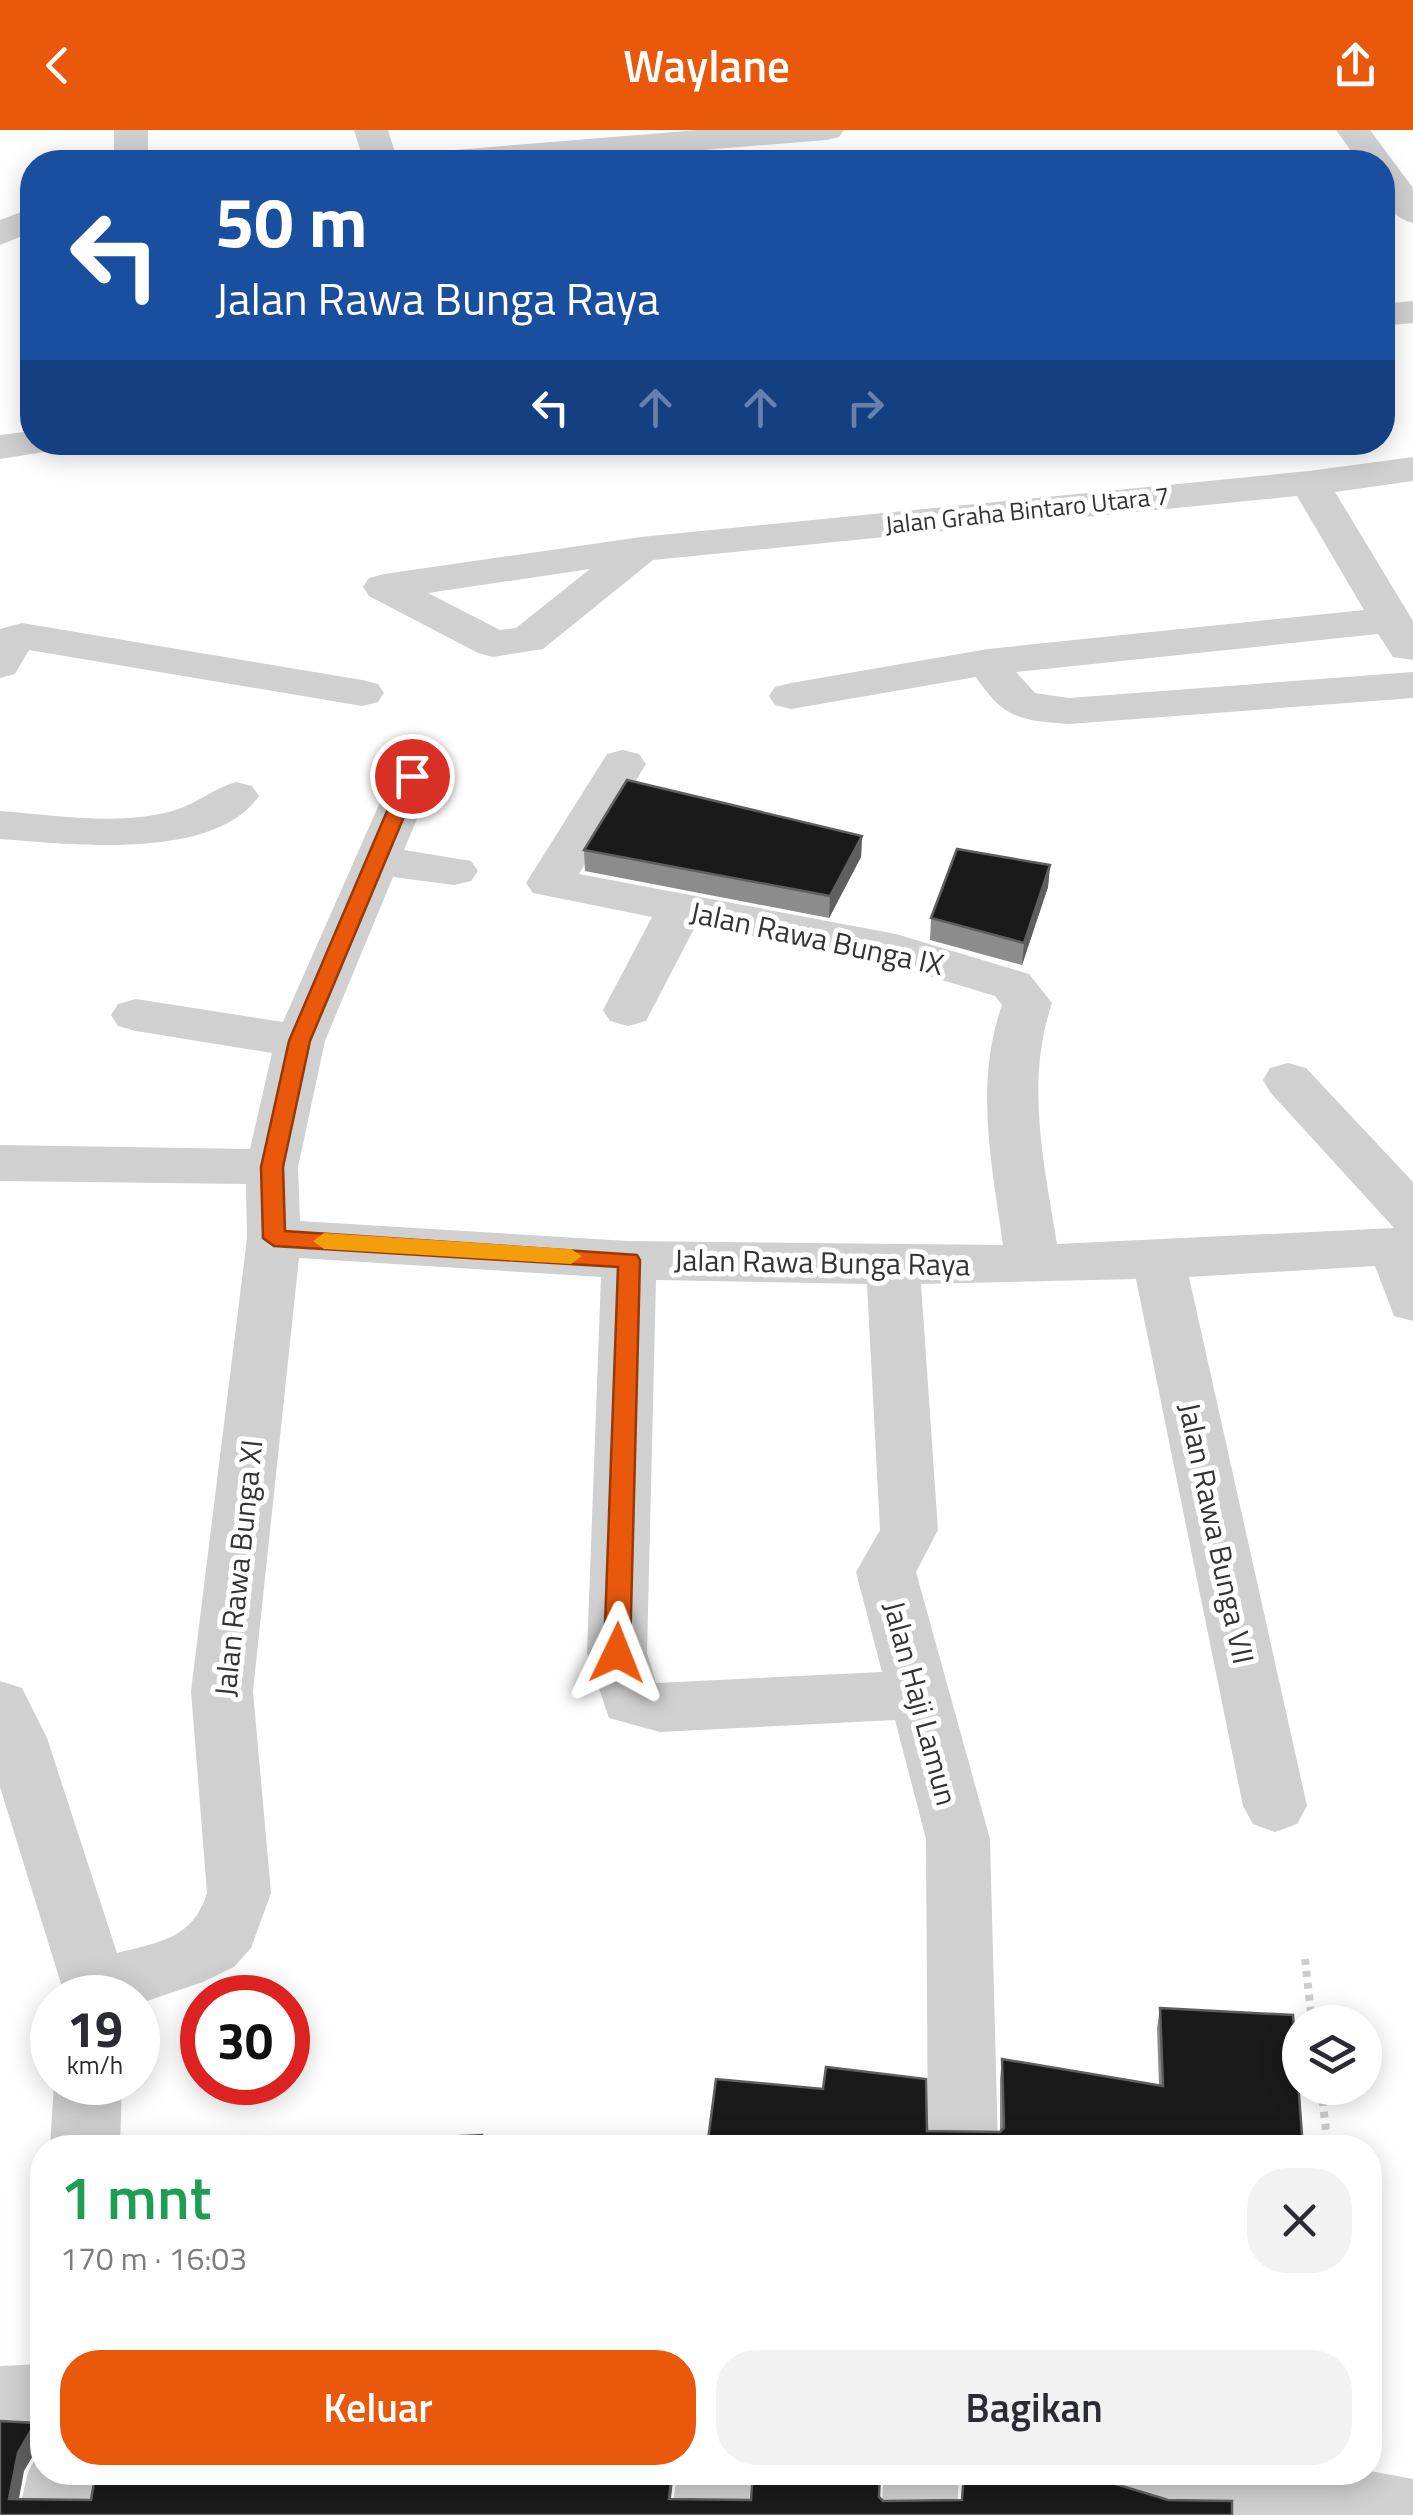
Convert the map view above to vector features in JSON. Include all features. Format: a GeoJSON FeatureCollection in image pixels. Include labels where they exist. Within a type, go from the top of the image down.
{"type":"FeatureCollection","features":[{"type":"Feature","properties":{"kind":"street"},"geometry":{"type":"LineString","coordinates":[[520,150],[602,139],[826,130]]}},
{"type":"Feature","properties":{"kind":"street","name":"Jalan Graha Bintaro Utara 7"},"geometry":{"type":"LineString","coordinates":[[641,550],[528,640],[513,644],[494,644],[384,587],[641,550],[1309,483],[1413,469]]}},
{"type":"Feature","properties":{"kind":"street"},"geometry":{"type":"LineString","coordinates":[[791,696],[988,662],[1402,638],[1309,483]]}},
{"type":"Feature","properties":{"kind":"street"},"geometry":{"type":"LineString","coordinates":[[1,660],[12,639],[22,636],[362,693]]}},
{"type":"Feature","properties":{"kind":"street"},"geometry":{"type":"LineString","coordinates":[[988,662],[1011,698],[1024,707],[1070,711],[1413,685]]}},
{"type":"Feature","properties":{"kind":"street"},"geometry":{"type":"LineString","coordinates":[[274,1238],[272,1167],[300,1041],[412,776]]}},
{"type":"Feature","properties":{"kind":"street","name":"Jalan Rawa Bunga IX"},"geometry":{"type":"LineString","coordinates":[[612,783],[550,883],[879,946],[1012,986],[1026,1003],[1020,1018],[1011,1088],[1033,1265]]}},
{"type":"Feature","properties":{"kind":"street"},"geometry":{"type":"LineString","coordinates":[[0,825],[92,830],[182,826],[217,813],[236,796]]}},
{"type":"Feature","properties":{"kind":"street"},"geometry":{"type":"LineString","coordinates":[[376,860],[454,871]]}},
{"type":"Feature","properties":{"kind":"street"},"geometry":{"type":"LineString","coordinates":[[628,1010],[681,908]]}},
{"type":"Feature","properties":{"kind":"street"},"geometry":{"type":"LineString","coordinates":[[136,1015],[300,1041]]}},
{"type":"Feature","properties":{"kind":"street"},"geometry":{"type":"LineString","coordinates":[[1288,1080],[1408,1236],[1413,1302]]}},
{"type":"Feature","properties":{"kind":"street"},"geometry":{"type":"LineString","coordinates":[[0,1164],[272,1167]]}},
{"type":"Feature","properties":{"kind":"street","name":"Jalan Rawa Bunga Raya"},"geometry":{"type":"LineString","coordinates":[[274,1238],[629,1260],[1033,1265],[1159,1261],[1408,1236]]}},
{"type":"Feature","properties":{"kind":"street","name":"Jalan Rawa Bunga XI"},"geometry":{"type":"LineString","coordinates":[[139,1975],[201,1952],[220,1940],[230,1924],[238,1894],[222,1692],[274,1238]]}},
{"type":"Feature","properties":{"kind":"street"},"geometry":{"type":"LineString","coordinates":[[629,1260],[617,1653],[630,1701],[660,1708],[918,1694]]}},
{"type":"Feature","properties":{"kind":"street","name":"Jalan Rawa Bunga VII"},"geometry":{"type":"LineString","coordinates":[[1159,1261],[1275,1806]]}},
{"type":"Feature","properties":{"kind":"street","name":"Jalan Haji Lamun"},"geometry":{"type":"LineString","coordinates":[[893,1264],[909,1530],[886,1572],[958,1839],[963,2135]]}},
{"type":"Feature","properties":{"kind":"street"},"geometry":{"type":"LineString","coordinates":[[0,1706],[16,1738],[89,1975]]}},
{"type":"Feature","properties":{"kind":"street"},"geometry":{"type":"LineString","coordinates":[[86,2135],[87,2105]]}},
{"type":"Feature","properties":{"kind":"street"},"geometry":{"type":"LineString","coordinates":[[0,2401],[30,2400]]}},
{"type":"Feature","properties":{"kind":"street"},"geometry":{"type":"LineString","coordinates":[[56,2515],[62,2485]]}},
{"type":"Feature","properties":{"kind":"street"},"geometry":{"type":"LineString","coordinates":[[710,2515],[713,2485]]}},
{"type":"Feature","properties":{"kind":"street"},"geometry":{"type":"LineString","coordinates":[[919,2515],[921,2485]]}},
{"type":"Feature","properties":{"kind":"street"},"geometry":{"type":"LineString","coordinates":[[1178,2485],[1247,2506],[1373,2508],[1411,2515]]}},
{"type":"Feature","properties":{"kind":"path"},"geometry":{"type":"LineString","coordinates":[[1305,1959],[1310,2005]]}},
{"type":"Feature","properties":{"kind":"path"},"geometry":{"type":"LineString","coordinates":[[1322,2105],[1326,2135]]}},
{"type":"Feature","properties":{"kind":"building"},"geometry":{"type":"Polygon","coordinates":[[[627,780],[862,836],[830,896],[584,850],[627,780]]]}},
{"type":"Feature","properties":{"kind":"building"},"geometry":{"type":"Polygon","coordinates":[[[957,849],[1050,865],[1024,943],[931,918],[957,849]]]}},
{"type":"Feature","properties":{"kind":"building"},"geometry":{"type":"Polygon","coordinates":[[[1160,2008],[1282,2014],[1282,2105],[1300,2105],[1302,2135],[709,2135],[716,2079],[823,2089],[826,2067],[926,2079],[927,2131],[1000,2132],[1004,2128],[1002,2059],[1163,2086],[1160,2008]]]}},
{"type":"Feature","properties":{"kind":"building"},"geometry":{"type":"Polygon","coordinates":[[[0,2421],[30,2423],[30,2432],[18,2453],[9,2499],[91,2500],[94,2485],[671,2485],[669,2499],[751,2500],[752,2485],[879,2485],[879,2497],[883,2501],[962,2500],[963,2485],[1119,2485],[1168,2500],[1232,2501],[1232,2515],[0,2515],[0,2421]]]}},
{"type":"Feature","properties":{"kind":"slow traffic"},"geometry":{"type":"LineString","coordinates":[[324,1241],[571,1256]]}},
{"type":"Feature","properties":{"kind":"route"},"geometry":{"type":"LineString","coordinates":[[412,776],[300,1041],[272,1167],[274,1238],[629,1260],[617,1653]]}}]}
